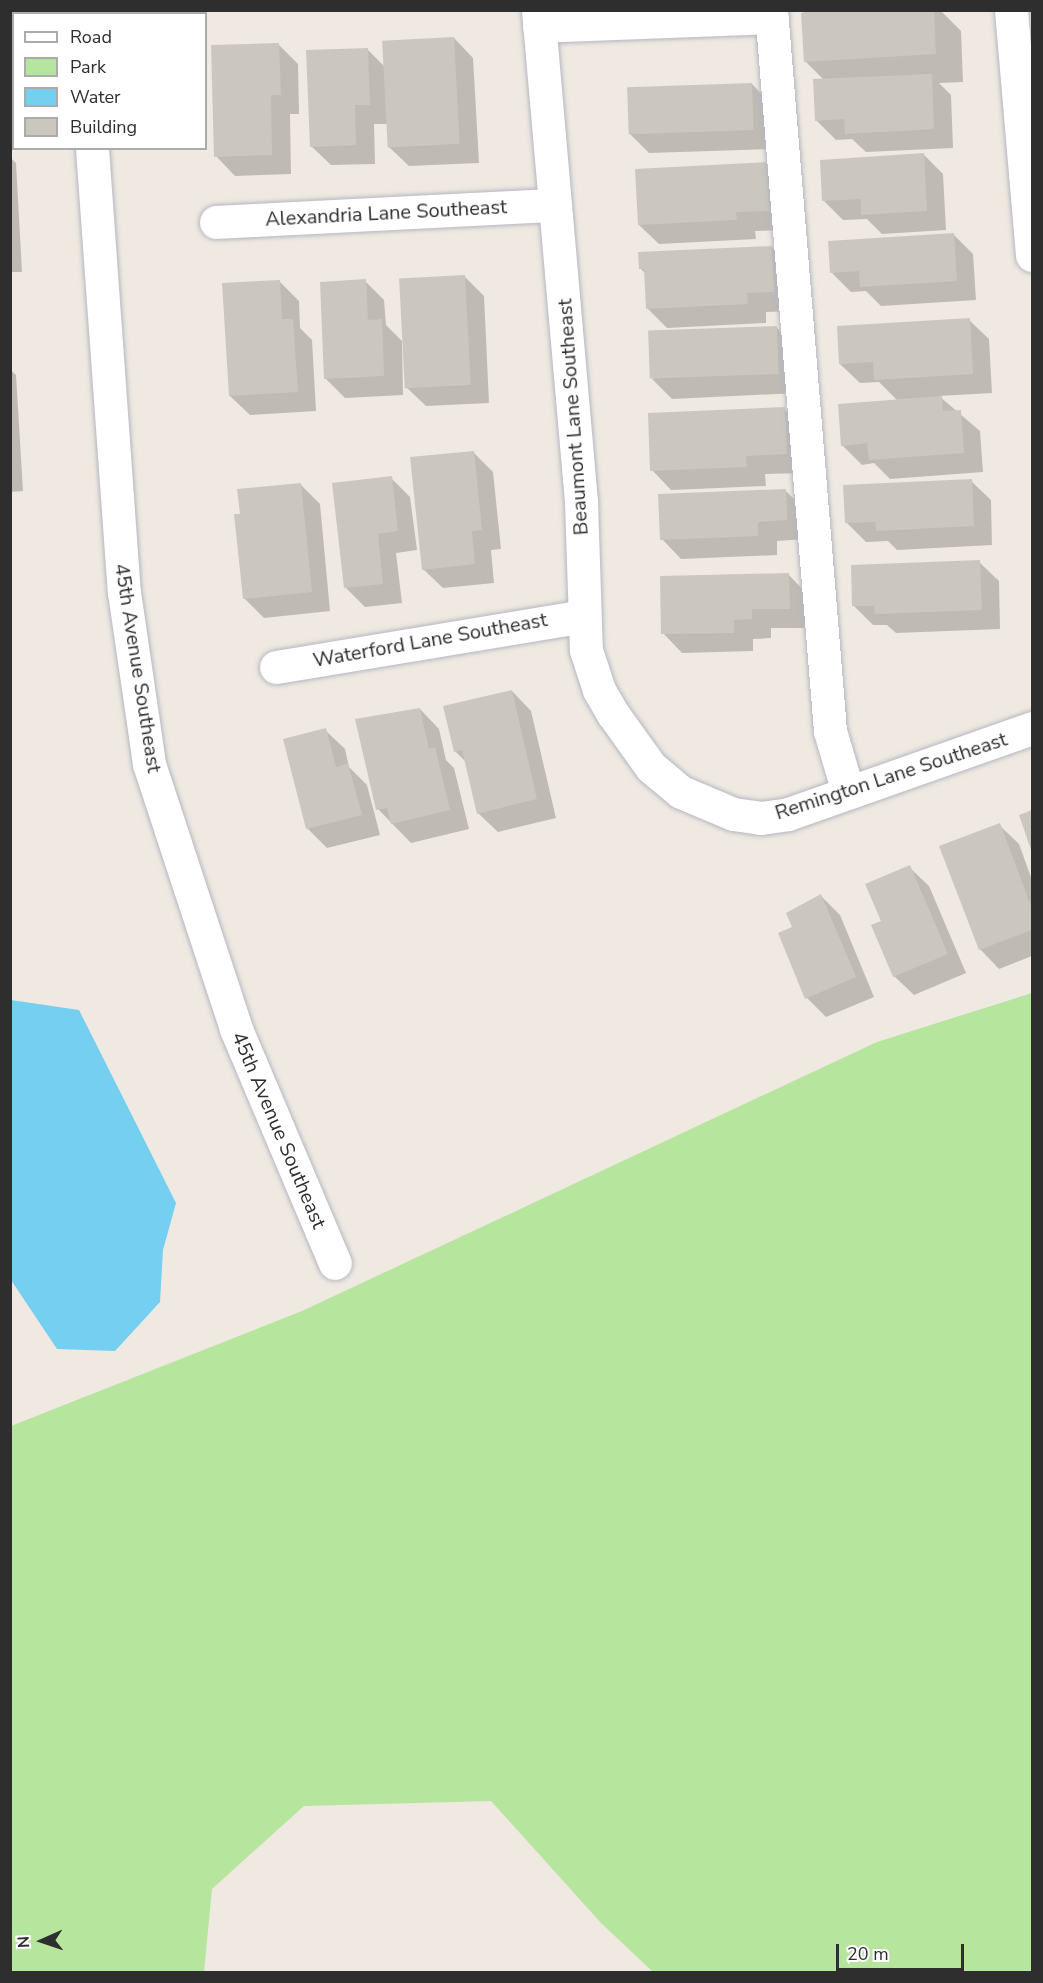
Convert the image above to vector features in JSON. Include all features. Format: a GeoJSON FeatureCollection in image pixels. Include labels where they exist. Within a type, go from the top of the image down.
{"type":"FeatureCollection","features":[{"type":"Feature","properties":{"kind":"street"},"geometry":{"type":"LineString","coordinates":[[1011,10],[1031,212],[1032,255]]}},
{"type":"Feature","properties":{"kind":"street"},"geometry":{"type":"LineString","coordinates":[[538,18],[771,14],[830,731],[848,792]]}},
{"type":"Feature","properties":{"kind":"street","name":"Beaumont Lane Southeast"},"geometry":{"type":"LineString","coordinates":[[538,18],[581,502],[586,650],[599,690],[651,767],[681,792]]}},
{"type":"Feature","properties":{"kind":"street","name":"45th Avenue Southeast"},"geometry":{"type":"LineString","coordinates":[[92,150],[123,592],[149,764],[236,1029],[336,1263]]}},
{"type":"Feature","properties":{"kind":"street","name":"Alexandria Lane Southeast"},"geometry":{"type":"LineString","coordinates":[[216,222],[555,205]]}},
{"type":"Feature","properties":{"kind":"street","name":"Waterford Lane Southeast"},"geometry":{"type":"LineString","coordinates":[[276,667],[584,616]]}},
{"type":"Feature","properties":{"kind":"street","name":"Remington Lane Southeast"},"geometry":{"type":"LineString","coordinates":[[681,792],[733,814],[761,818],[788,814],[1032,728]]}},
{"type":"Feature","properties":{"kind":"green space"},"geometry":{"type":"Polygon","coordinates":[[[1032,993],[1032,1972],[653,1972],[601,1923],[491,1801],[304,1806],[212,1889],[204,1972],[11,1972],[11,1426],[302,1311],[877,1042],[1032,993]]]}},
{"type":"Feature","properties":{"kind":"water"},"geometry":{"type":"Polygon","coordinates":[[[11,1000],[79,1010],[176,1203],[163,1250],[160,1302],[115,1351],[57,1349],[11,1280],[11,1000]]]}},
{"type":"Feature","properties":{"kind":"building"},"geometry":{"type":"Polygon","coordinates":[[[812,10],[934,10],[936,54],[804,62],[801,13],[812,10]]]}},
{"type":"Feature","properties":{"kind":"building"},"geometry":{"type":"Polygon","coordinates":[[[454,37],[460,144],[388,148],[382,41],[454,37]]]}},
{"type":"Feature","properties":{"kind":"building"},"geometry":{"type":"Polygon","coordinates":[[[279,43],[281,95],[271,95],[272,155],[214,157],[211,45],[279,43]]]}},
{"type":"Feature","properties":{"kind":"building"},"geometry":{"type":"Polygon","coordinates":[[[368,48],[370,105],[355,105],[356,145],[310,147],[306,50],[368,48]]]}},
{"type":"Feature","properties":{"kind":"building"},"geometry":{"type":"Polygon","coordinates":[[[932,74],[934,129],[845,134],[844,119],[815,121],[813,79],[932,74]]]}},
{"type":"Feature","properties":{"kind":"building"},"geometry":{"type":"Polygon","coordinates":[[[752,83],[754,130],[629,134],[627,87],[752,83]]]}},
{"type":"Feature","properties":{"kind":"building"},"geometry":{"type":"Polygon","coordinates":[[[924,153],[927,211],[861,215],[861,199],[822,201],[820,160],[924,153]]]}},
{"type":"Feature","properties":{"kind":"building"},"geometry":{"type":"Polygon","coordinates":[[[767,162],[770,211],[736,212],[737,220],[638,225],[635,169],[767,162]]]}},
{"type":"Feature","properties":{"kind":"building"},"geometry":{"type":"Polygon","coordinates":[[[954,233],[957,281],[860,287],[859,271],[830,273],[828,241],[954,233]]]}},
{"type":"Feature","properties":{"kind":"building"},"geometry":{"type":"Polygon","coordinates":[[[772,246],[774,292],[747,293],[748,304],[646,309],[644,269],[639,269],[638,252],[772,246]]]}},
{"type":"Feature","properties":{"kind":"building"},"geometry":{"type":"Polygon","coordinates":[[[465,275],[471,385],[405,388],[399,278],[465,275]]]}},
{"type":"Feature","properties":{"kind":"building"},"geometry":{"type":"Polygon","coordinates":[[[366,279],[368,320],[382,319],[384,376],[324,379],[320,282],[366,279]]]}},
{"type":"Feature","properties":{"kind":"building"},"geometry":{"type":"Polygon","coordinates":[[[280,280],[282,319],[293,319],[298,392],[229,396],[222,283],[280,280]]]}},
{"type":"Feature","properties":{"kind":"building"},"geometry":{"type":"Polygon","coordinates":[[[970,318],[973,374],[874,380],[873,362],[839,364],[837,326],[970,318]]]}},
{"type":"Feature","properties":{"kind":"building"},"geometry":{"type":"Polygon","coordinates":[[[777,326],[779,374],[650,378],[648,331],[777,326]]]}},
{"type":"Feature","properties":{"kind":"building"},"geometry":{"type":"Polygon","coordinates":[[[942,396],[943,411],[961,410],[964,453],[869,460],[867,443],[841,446],[838,404],[942,396]]]}},
{"type":"Feature","properties":{"kind":"building"},"geometry":{"type":"Polygon","coordinates":[[[785,407],[787,454],[746,456],[747,467],[650,471],[648,413],[785,407]]]}},
{"type":"Feature","properties":{"kind":"building"},"geometry":{"type":"Polygon","coordinates":[[[474,451],[482,530],[472,531],[475,564],[422,570],[410,457],[474,451]]]}},
{"type":"Feature","properties":{"kind":"building"},"geometry":{"type":"Polygon","coordinates":[[[392,476],[398,531],[378,534],[383,584],[344,588],[332,483],[392,476]]]}},
{"type":"Feature","properties":{"kind":"building"},"geometry":{"type":"Polygon","coordinates":[[[972,479],[974,526],[876,531],[875,522],[845,523],[843,485],[972,479]]]}},
{"type":"Feature","properties":{"kind":"building"},"geometry":{"type":"Polygon","coordinates":[[[301,483],[312,592],[243,599],[234,514],[240,514],[237,489],[301,483]]]}},
{"type":"Feature","properties":{"kind":"building"},"geometry":{"type":"Polygon","coordinates":[[[786,489],[787,520],[758,522],[758,536],[660,540],[658,494],[786,489]]]}},
{"type":"Feature","properties":{"kind":"building"},"geometry":{"type":"Polygon","coordinates":[[[980,560],[982,610],[875,614],[874,606],[852,606],[851,565],[980,560]]]}},
{"type":"Feature","properties":{"kind":"building"},"geometry":{"type":"Polygon","coordinates":[[[789,573],[790,609],[752,609],[752,619],[734,620],[734,633],[661,634],[660,576],[789,573]]]}},
{"type":"Feature","properties":{"kind":"building"},"geometry":{"type":"Polygon","coordinates":[[[512,690],[537,799],[477,814],[462,750],[454,752],[443,706],[512,690]]]}},
{"type":"Feature","properties":{"kind":"building"},"geometry":{"type":"Polygon","coordinates":[[[420,708],[429,749],[435,747],[450,810],[391,824],[387,808],[376,810],[355,719],[420,708]]]}},
{"type":"Feature","properties":{"kind":"building"},"geometry":{"type":"Polygon","coordinates":[[[326,728],[336,767],[348,763],[362,815],[306,829],[283,739],[326,728]]]}},
{"type":"Feature","properties":{"kind":"building"},"geometry":{"type":"Polygon","coordinates":[[[1032,810],[1032,853],[1019,815],[1032,810]]]}},
{"type":"Feature","properties":{"kind":"building"},"geometry":{"type":"Polygon","coordinates":[[[1000,823],[1032,909],[1032,930],[979,950],[939,846],[1000,823]]]}},
{"type":"Feature","properties":{"kind":"building"},"geometry":{"type":"Polygon","coordinates":[[[910,865],[948,954],[893,977],[871,925],[881,921],[865,884],[910,865]]]}},
{"type":"Feature","properties":{"kind":"building"},"geometry":{"type":"Polygon","coordinates":[[[821,894],[856,977],[805,999],[778,933],[792,927],[786,913],[821,894]]]}}]}
